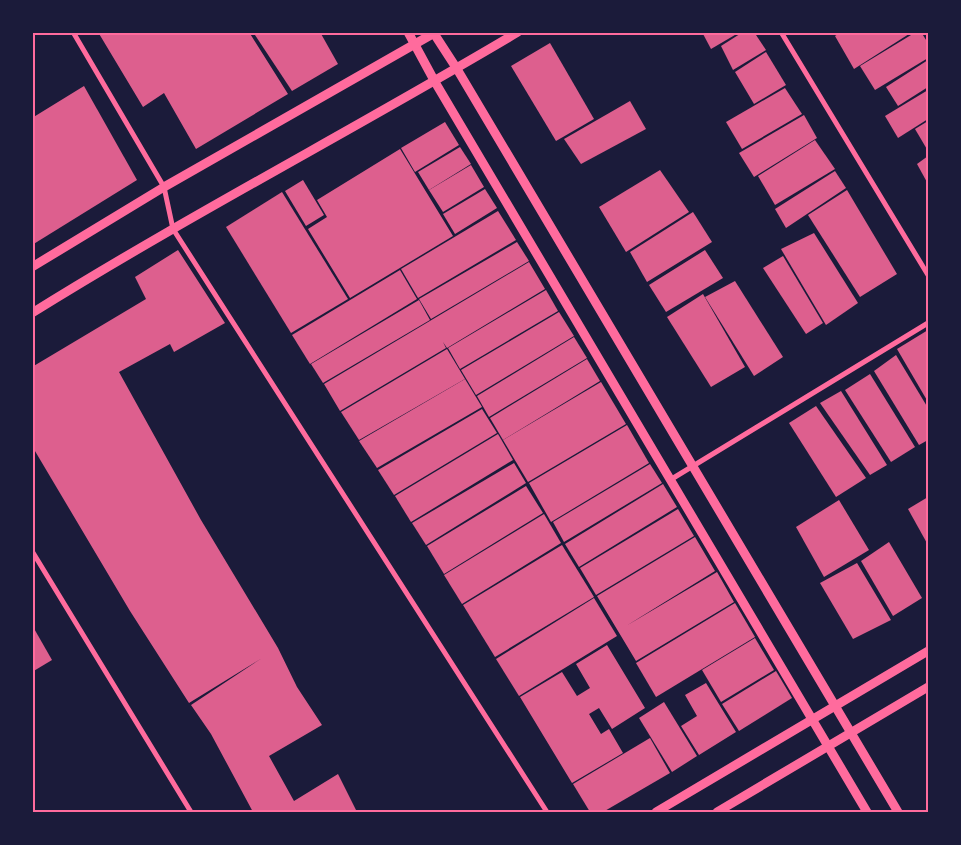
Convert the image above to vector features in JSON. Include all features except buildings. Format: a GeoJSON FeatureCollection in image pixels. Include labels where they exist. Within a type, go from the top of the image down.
{"type":"FeatureCollection","features":[{"type":"Feature","properties":{"kind":"street"},"geometry":{"type":"LineString","coordinates":[[73,32],[164,187],[173,229],[547,812]]}},
{"type":"Feature","properties":{"kind":"street"},"geometry":{"type":"LineString","coordinates":[[408,32],[435,82],[868,812]]}},
{"type":"Feature","properties":{"kind":"street"},"geometry":{"type":"LineString","coordinates":[[32,313],[173,229],[435,82],[518,32]]}},
{"type":"Feature","properties":{"kind":"street"},"geometry":{"type":"LineString","coordinates":[[781,32],[928,275]]}},
{"type":"Feature","properties":{"kind":"street"},"geometry":{"type":"LineString","coordinates":[[32,267],[164,187],[435,33],[898,812]]}},
{"type":"Feature","properties":{"kind":"street"},"geometry":{"type":"LineString","coordinates":[[670,480],[928,323]]}},
{"type":"Feature","properties":{"kind":"street"},"geometry":{"type":"LineString","coordinates":[[32,551],[190,812]]}},
{"type":"Feature","properties":{"kind":"street"},"geometry":{"type":"LineString","coordinates":[[656,812],[928,651]]}},
{"type":"Feature","properties":{"kind":"street"},"geometry":{"type":"LineString","coordinates":[[717,812],[928,687]]}}]}
